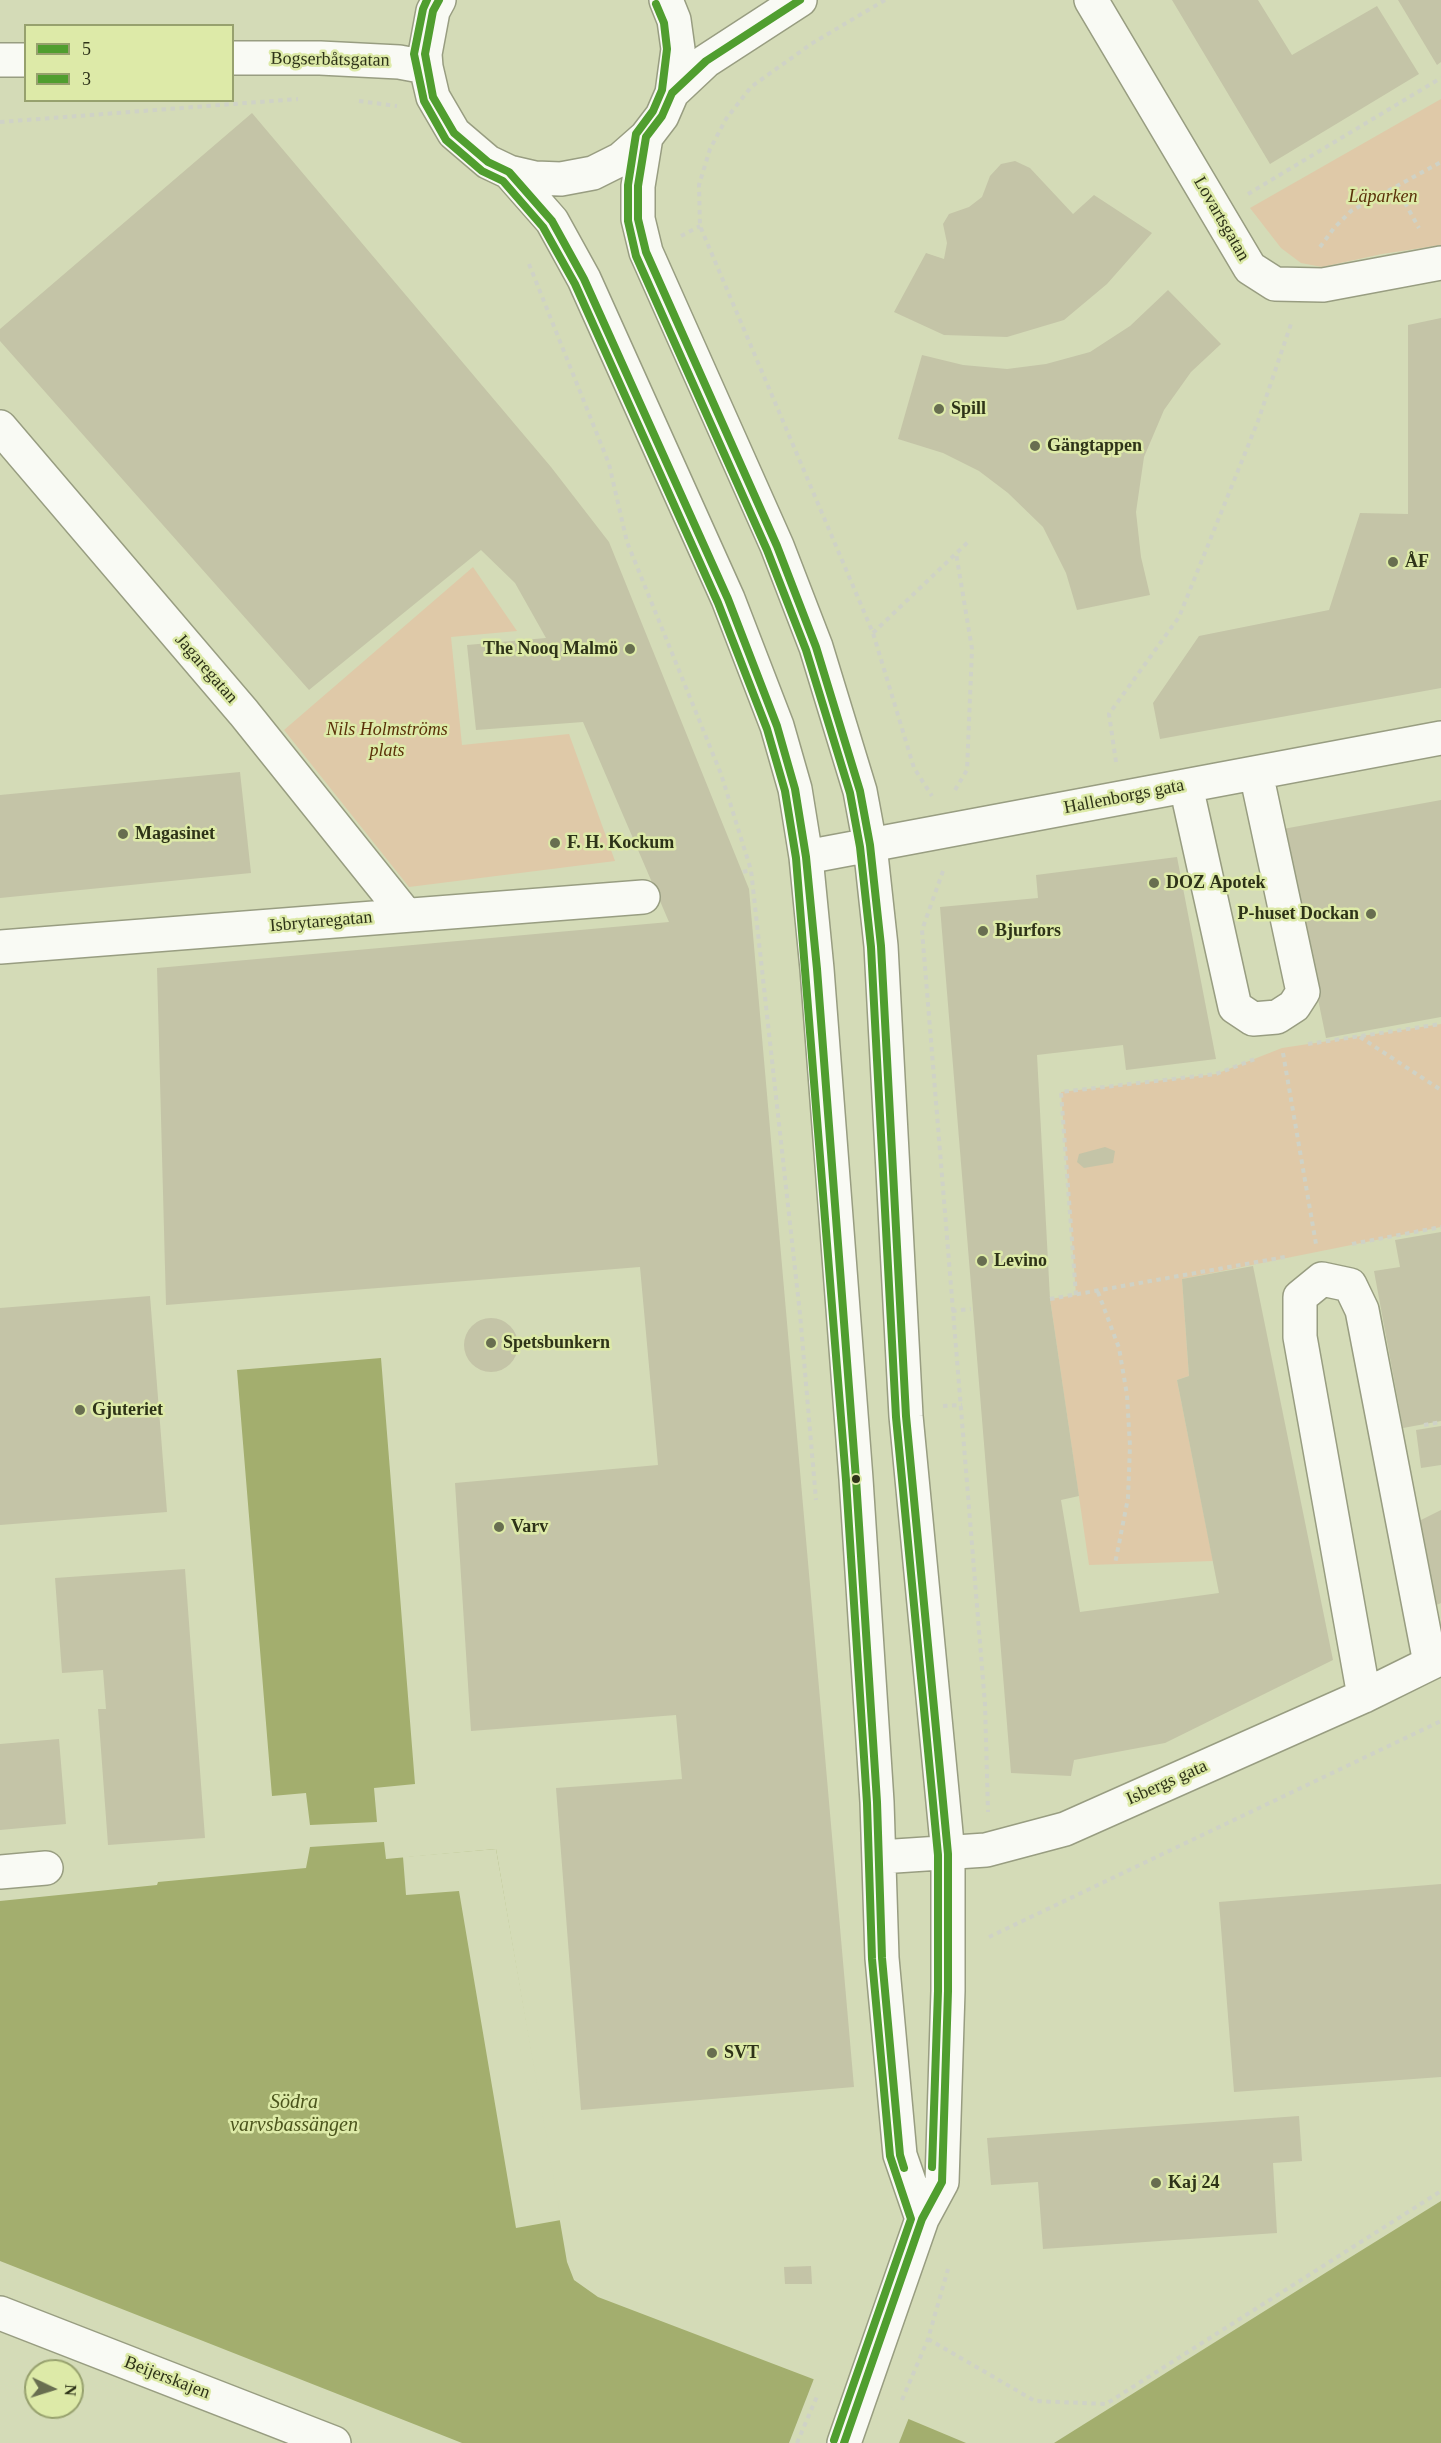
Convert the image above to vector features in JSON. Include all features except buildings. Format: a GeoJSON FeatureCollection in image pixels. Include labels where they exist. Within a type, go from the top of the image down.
{"type":"FeatureCollection","features":[{"type":"Feature","properties":{"kind":"street"},"geometry":{"type":"LineString","coordinates":[[439,0],[432,11],[425,54],[426,68],[434,97],[454,134],[488,162],[509,172],[535,178],[561,179],[593,173],[621,159],[646,137],[662,116],[672,93],[678,49],[674,20],[666,0]]}},
{"type":"Feature","properties":{"kind":"street"},"geometry":{"type":"LineString","coordinates":[[672,93],[713,56],[800,0]]}},
{"type":"Feature","properties":{"kind":"street","name":"Lovartsgatan"},"geometry":{"type":"LineString","coordinates":[[1092,0],[1250,268],[1275,284],[1323,285],[1441,263]]}},
{"type":"Feature","properties":{"kind":"street","name":"Bogserbåtsgatan"},"geometry":{"type":"LineString","coordinates":[[234,58],[332,58],[399,62],[426,68]]}},
{"type":"Feature","properties":{"kind":"street"},"geometry":{"type":"LineString","coordinates":[[0,60],[24,60]]}},
{"type":"Feature","properties":{"kind":"street"},"geometry":{"type":"LineString","coordinates":[[646,137],[638,186],[638,219],[646,252],[777,546],[816,647],[860,791],[870,845],[881,946],[906,1416],[948,1854],[948,1991],[942,2182],[922,2219],[866,2386],[844,2443]]}},
{"type":"Feature","properties":{"kind":"street"},"geometry":{"type":"LineString","coordinates":[[509,172],[552,221],[584,279],[728,599],[777,726],[795,789],[807,857],[856,1479],[880,1857],[882,1958],[900,2155],[922,2219]]}},
{"type":"Feature","properties":{"kind":"street","name":"Jagaregatan"},"geometry":{"type":"LineString","coordinates":[[0,428],[244,713],[406,915]]}},
{"type":"Feature","properties":{"kind":"street","name":"Hallenborgs gata"},"geometry":{"type":"LineString","coordinates":[[807,857],[1441,738]]}},
{"type":"Feature","properties":{"kind":"street"},"geometry":{"type":"LineString","coordinates":[[1186,786],[1235,1007],[1280,1033],[1303,992],[1256,772]]}},
{"type":"Feature","properties":{"kind":"street","name":"Isbrytaregatan"},"geometry":{"type":"LineString","coordinates":[[0,947],[643,897]]}},
{"type":"Feature","properties":{"kind":"street"},"geometry":{"type":"LineString","coordinates":[[1364,1696],[1300,1337],[1300,1297],[1319,1265],[1350,1285],[1362,1310],[1435,1661]]}},
{"type":"Feature","properties":{"kind":"street","name":"Isbergs gata"},"geometry":{"type":"LineString","coordinates":[[880,1857],[986,1850],[1065,1829],[1364,1696],[1435,1661]]}},
{"type":"Feature","properties":{"kind":"street"},"geometry":{"type":"LineString","coordinates":[[0,1872],[46,1868]]}},
{"type":"Feature","properties":{"kind":"street","name":"Beijerskajen"},"geometry":{"type":"LineString","coordinates":[[0,2313],[334,2443]]}},
{"type":"Feature","properties":{"kind":"path"},"geometry":{"type":"LineString","coordinates":[[700,226],[699,185],[710,149],[726,120],[751,87],[811,44],[885,0]]}},
{"type":"Feature","properties":{"kind":"path"},"geometry":{"type":"LineString","coordinates":[[1245,196],[1441,78]]}},
{"type":"Feature","properties":{"kind":"path"},"geometry":{"type":"LineString","coordinates":[[0,122],[302,99]]}},
{"type":"Feature","properties":{"kind":"path"},"geometry":{"type":"LineString","coordinates":[[347,100],[403,106]]}},
{"type":"Feature","properties":{"kind":"path"},"geometry":{"type":"LineString","coordinates":[[1318,252],[1334,228],[1352,211],[1441,162]]}},
{"type":"Feature","properties":{"kind":"path"},"geometry":{"type":"LineString","coordinates":[[1396,187],[1423,235]]}},
{"type":"Feature","properties":{"kind":"path"},"geometry":{"type":"LineString","coordinates":[[1120,798],[1109,714],[1179,617],[1258,421],[1304,284]]}},
{"type":"Feature","properties":{"kind":"path"},"geometry":{"type":"LineString","coordinates":[[543,297],[609,465],[627,542],[721,774],[752,870],[800,1314],[817,1508]]}},
{"type":"Feature","properties":{"kind":"path"},"geometry":{"type":"LineString","coordinates":[[873,633],[969,541]]}},
{"type":"Feature","properties":{"kind":"path"},"geometry":{"type":"LineString","coordinates":[[932,797],[955,791],[967,770],[972,649],[956,553]]}},
{"type":"Feature","properties":{"kind":"path"},"geometry":{"type":"LineString","coordinates":[[743,872],[752,870]]}},
{"type":"Feature","properties":{"kind":"path"},"geometry":{"type":"LineString","coordinates":[[1280,1033],[1360,1036],[1441,1024]]}},
{"type":"Feature","properties":{"kind":"path"},"geometry":{"type":"LineString","coordinates":[[1271,1053],[1280,1033]]}},
{"type":"Feature","properties":{"kind":"path"},"geometry":{"type":"LineString","coordinates":[[1050,1299],[1319,1265],[1280,1033]]}},
{"type":"Feature","properties":{"kind":"path"},"geometry":{"type":"LineString","coordinates":[[1360,1036],[1441,1090]]}},
{"type":"Feature","properties":{"kind":"path"},"geometry":{"type":"LineString","coordinates":[[1076,1295],[1061,1092],[1216,1074],[1260,1057]]}},
{"type":"Feature","properties":{"kind":"path"},"geometry":{"type":"LineString","coordinates":[[1351,1245],[1441,1227]]}},
{"type":"Feature","properties":{"kind":"path"},"geometry":{"type":"LineString","coordinates":[[1098,1292],[1119,1348],[1127,1395],[1130,1436],[1128,1498],[1114,1564]]}},
{"type":"Feature","properties":{"kind":"path"},"geometry":{"type":"LineString","coordinates":[[952,1311],[971,1309]]}},
{"type":"Feature","properties":{"kind":"path"},"geometry":{"type":"LineString","coordinates":[[937,1406],[962,1405]]}},
{"type":"Feature","properties":{"kind":"path"},"geometry":{"type":"LineString","coordinates":[[1416,1426],[1441,1422]]}},
{"type":"Feature","properties":{"kind":"path"},"geometry":{"type":"LineString","coordinates":[[989,1937],[1441,1721]]}},
{"type":"Feature","properties":{"kind":"path"},"geometry":{"type":"LineString","coordinates":[[900,2406],[928,2339],[1035,2401],[1106,2404],[1441,2191]]}},
{"type":"Feature","properties":{"kind":"path"},"geometry":{"type":"LineString","coordinates":[[797,2443],[819,2391]]}},
{"type":"Feature","properties":{"kind":"green space","name":"Läparken"},"geometry":{"type":"Polygon","coordinates":[[[1441,99],[1441,245],[1382,254],[1322,267],[1301,263],[1281,248],[1250,208],[1441,99]]]}},
{"type":"Feature","properties":{"kind":"green space","name":"Nils Holmströms plats"},"geometry":{"type":"Polygon","coordinates":[[[473,567],[517,631],[451,637],[462,745],[569,734],[615,861],[409,887],[284,730],[473,567]]]}},
{"type":"Feature","properties":{"kind":"green space"},"geometry":{"type":"Polygon","coordinates":[[[1441,1024],[1441,1227],[1182,1279],[1189,1376],[1177,1380],[1213,1561],[1089,1565],[1050,1299],[1076,1295],[1061,1092],[1216,1074],[1282,1048],[1441,1024]]]}},
{"type":"Feature","properties":{"kind":"water"},"geometry":{"type":"Polygon","coordinates":[[[381,1358],[415,1784],[374,1788],[377,1822],[310,1825],[306,1793],[272,1796],[237,1370],[381,1358]]]}},
{"type":"Feature","properties":{"kind":"water","name":"Södra varvsbassängen"},"geometry":{"type":"Polygon","coordinates":[[[384,1842],[386,1859],[496,1849],[567,2262],[574,2280],[598,2297],[813,2379],[966,2443],[462,2443],[0,2261],[0,1901],[157,1885],[158,1882],[306,1868],[310,1847],[384,1842]]]}},
{"type":"Feature","properties":{"kind":"water"},"geometry":{"type":"Polygon","coordinates":[[[1441,2201],[1441,2443],[1054,2443],[1354,2255],[1441,2201]]]}},
{"type":"Feature","properties":{"kind":"pier"},"geometry":{"type":"Polygon","coordinates":[[[496,1849],[561,2220],[516,2228],[459,1891],[406,1895],[403,1857],[496,1849]]]}},
{"type":"Feature","properties":{"kind":"pier"},"geometry":{"type":"Polygon","coordinates":[[[815,2376],[910,2415],[899,2443],[789,2443],[815,2376]]]}},
{"type":"Feature","properties":{"kind":"transit line","name":"3"},"geometry":{"type":"LineString","coordinates":[[427,0],[414,54],[424,101],[446,140],[482,171],[503,181],[543,227],[575,284],[718,603],[767,729],[785,791],[796,858],[846,1480],[867,1803],[872,1959],[890,2156],[911,2219],[834,2440]]}},
{"type":"Feature","properties":{"kind":"transit line","name":"5"},"geometry":{"type":"LineString","coordinates":[[439,0],[433,11],[425,54],[433,97],[454,133],[488,162],[509,172],[552,221],[584,279],[728,599],[777,726],[795,789],[806,857],[817,969],[856,1479],[877,1802],[882,1958],[900,2155],[904,2168]]}},
{"type":"Feature","properties":{"kind":"transit line","name":"5"},"geometry":{"type":"LineString","coordinates":[[800,0],[706,61],[672,93],[662,116],[646,137],[638,186],[638,219],[646,252],[777,546],[816,647],[860,791],[870,845],[881,946],[906,1416],[948,1854],[948,1991],[942,2182],[922,2219],[844,2443]]}},
{"type":"Feature","properties":{"kind":"transit line","name":"3"},"geometry":{"type":"LineString","coordinates":[[656,4],[664,23],[667,49],[662,90],[653,111],[636,134],[628,185],[628,221],[636,256],[767,550],[806,650],[850,793],[860,847],[871,947],[896,1417],[938,1855],[938,1991],[932,2167]]}},
{"type":"Feature","properties":{"kind":"place","name":"Spill"},"geometry":{"type":"Point","coordinates":[939,409]}},
{"type":"Feature","properties":{"kind":"place","name":"Gängtappen"},"geometry":{"type":"Point","coordinates":[1035,446]}},
{"type":"Feature","properties":{"kind":"place","name":"ÅF"},"geometry":{"type":"Point","coordinates":[1393,562]}},
{"type":"Feature","properties":{"kind":"place","name":"The Nooq Malmö"},"geometry":{"type":"Point","coordinates":[630,649]}},
{"type":"Feature","properties":{"kind":"place","name":"Magasinet"},"geometry":{"type":"Point","coordinates":[123,834]}},
{"type":"Feature","properties":{"kind":"place","name":"F. H. Kockum"},"geometry":{"type":"Point","coordinates":[555,843]}},
{"type":"Feature","properties":{"kind":"place","name":"DOZ Apotek"},"geometry":{"type":"Point","coordinates":[1154,883]}},
{"type":"Feature","properties":{"kind":"place","name":"P-huset Dockan"},"geometry":{"type":"Point","coordinates":[1371,914]}},
{"type":"Feature","properties":{"kind":"place","name":"Bjurfors"},"geometry":{"type":"Point","coordinates":[983,931]}},
{"type":"Feature","properties":{"kind":"place","name":"Levino"},"geometry":{"type":"Point","coordinates":[982,1261]}},
{"type":"Feature","properties":{"kind":"place","name":"Spetsbunkern"},"geometry":{"type":"Point","coordinates":[491,1343]}},
{"type":"Feature","properties":{"kind":"place","name":"Gjuteriet"},"geometry":{"type":"Point","coordinates":[80,1410]}},
{"type":"Feature","properties":{"kind":"place","name":"Varv"},"geometry":{"type":"Point","coordinates":[499,1527]}},
{"type":"Feature","properties":{"kind":"place","name":"SVT"},"geometry":{"type":"Point","coordinates":[712,2053]}},
{"type":"Feature","properties":{"kind":"place","name":"Kaj 24"},"geometry":{"type":"Point","coordinates":[1156,2183]}}]}
